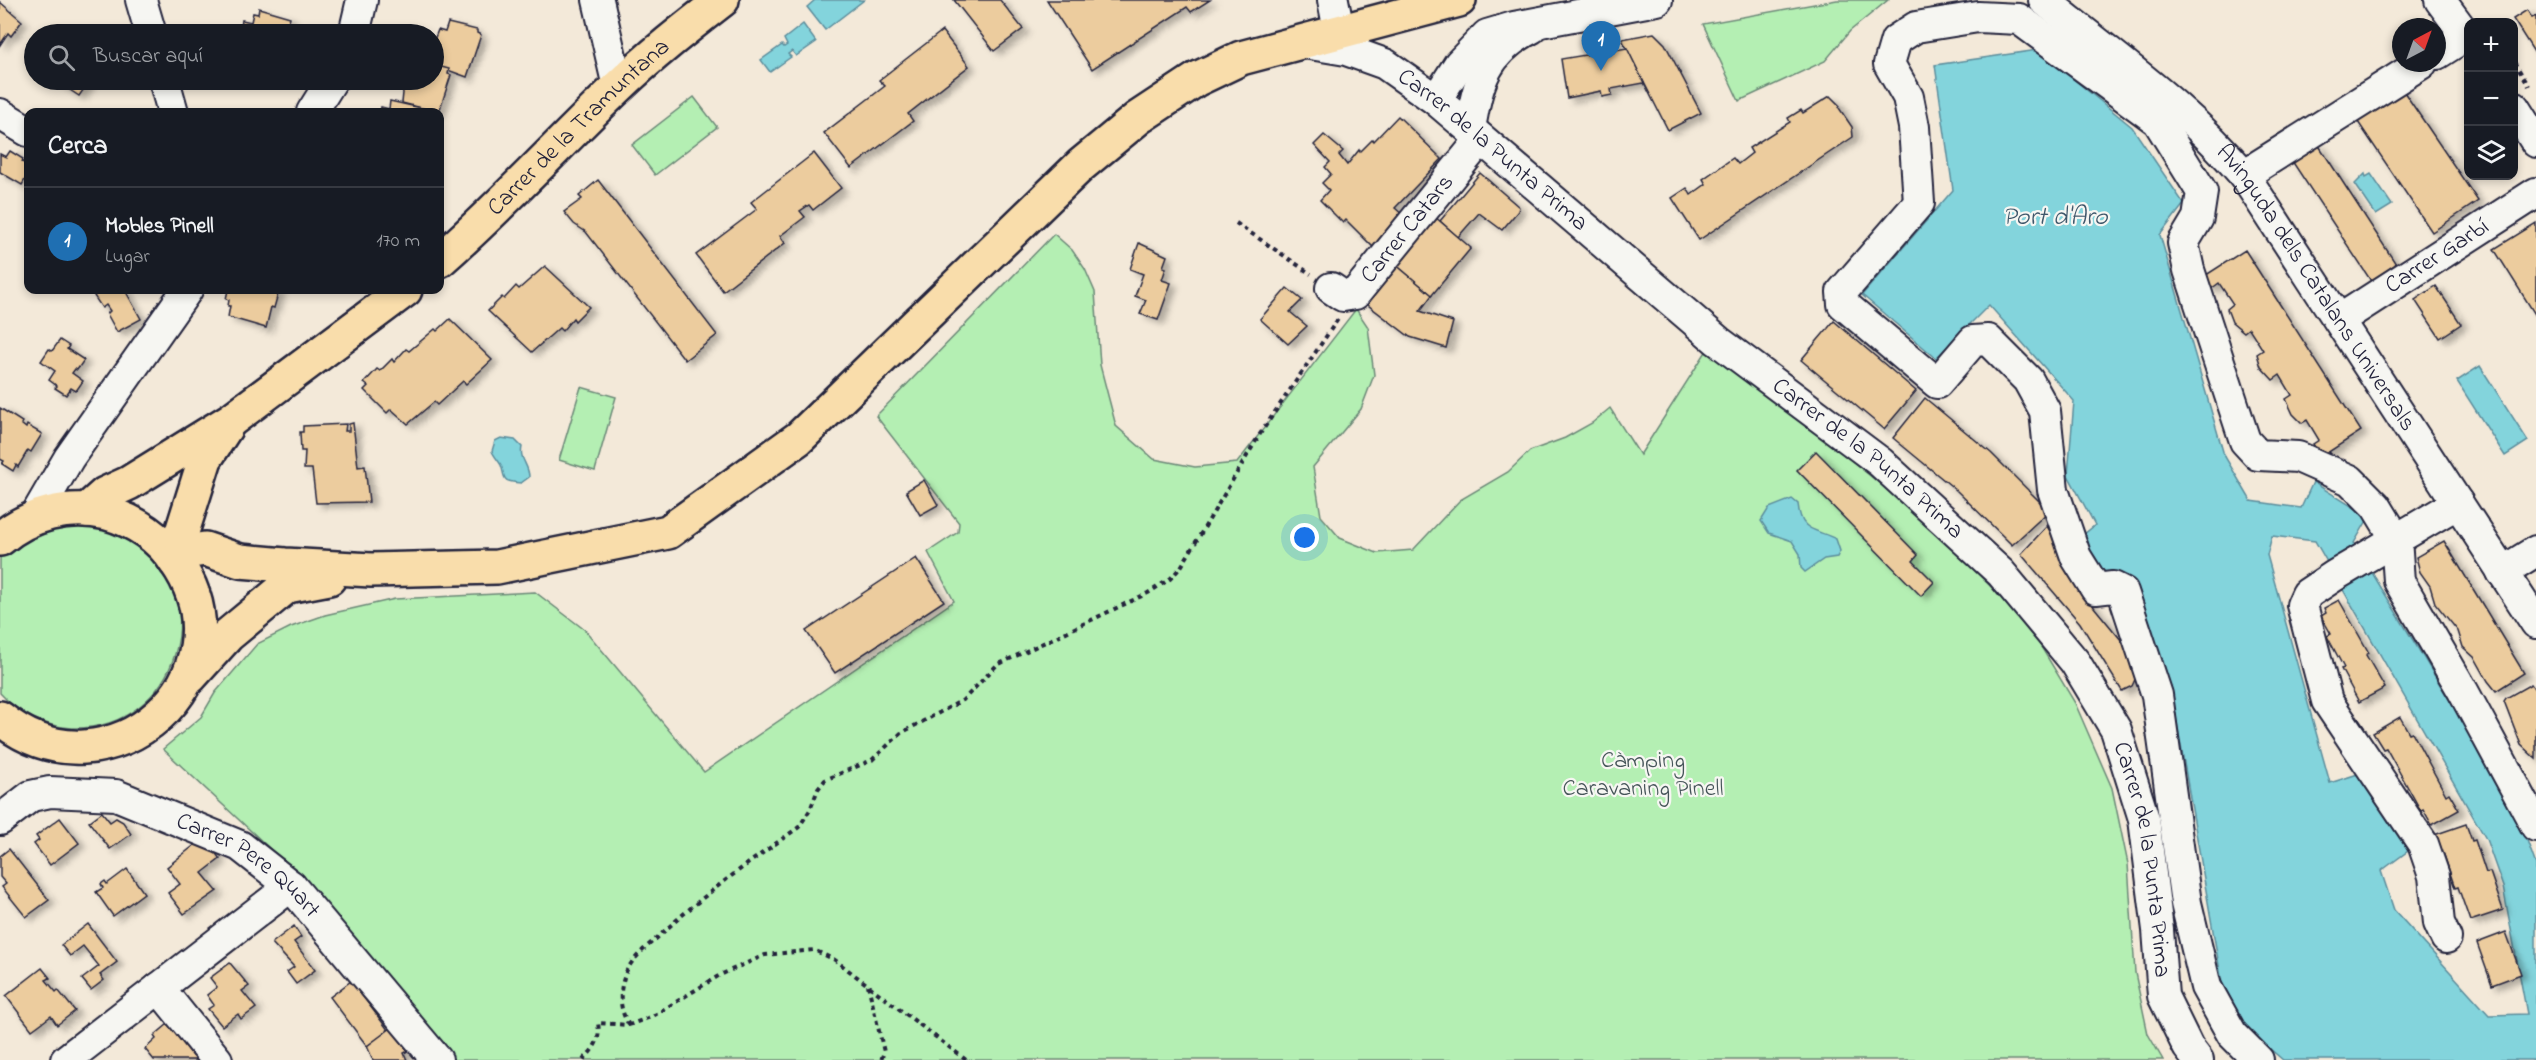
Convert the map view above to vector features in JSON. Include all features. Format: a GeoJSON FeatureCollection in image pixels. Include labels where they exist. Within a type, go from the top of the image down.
{"type":"FeatureCollection","features":[{"type":"Feature","properties":{"kind":"main road","name":"Carrer de la Tramuntana"},"geometry":{"type":"LineString","coordinates":[[444,257],[476,229],[618,87],[722,0]]}},
{"type":"Feature","properties":{"kind":"main road"},"geometry":{"type":"LineString","coordinates":[[171,556],[205,549],[240,561],[371,570],[497,567],[668,532],[799,438],[1081,165],[1138,118],[1197,79],[1241,58],[1298,42],[1336,16],[1459,0]]}},
{"type":"Feature","properties":{"kind":"main road"},"geometry":{"type":"LineString","coordinates":[[83,510],[105,494],[129,483],[231,420],[400,294]]}},
{"type":"Feature","properties":{"kind":"main road"},"geometry":{"type":"LineString","coordinates":[[171,556],[193,504],[205,459],[231,420]]}},
{"type":"Feature","properties":{"kind":"main road"},"geometry":{"type":"LineString","coordinates":[[193,504],[215,539],[240,561]]}},
{"type":"Feature","properties":{"kind":"main road"},"geometry":{"type":"LineString","coordinates":[[0,539],[34,518],[56,512],[83,510],[112,515],[149,534],[171,556],[191,593],[197,629],[193,658],[183,686]]}},
{"type":"Feature","properties":{"kind":"main road"},"geometry":{"type":"LineString","coordinates":[[0,718],[18,731],[41,742],[66,747],[104,745],[128,737],[150,724],[228,635],[287,586],[371,570]]}},
{"type":"Feature","properties":{"kind":"street"},"geometry":{"type":"LineString","coordinates":[[141,0],[148,24]]}},
{"type":"Feature","properties":{"kind":"street"},"geometry":{"type":"LineString","coordinates":[[356,24],[362,0]]}},
{"type":"Feature","properties":{"kind":"street"},"geometry":{"type":"LineString","coordinates":[[598,0],[618,87]]}},
{"type":"Feature","properties":{"kind":"street"},"geometry":{"type":"LineString","coordinates":[[1436,100],[1459,64],[1487,35],[1546,10],[1657,0]]}},
{"type":"Feature","properties":{"kind":"street","name":"Avinguda dels Catalans Universals"},"geometry":{"type":"LineString","coordinates":[[2044,0],[2186,115],[2219,145],[2244,175],[2536,623]]}},
{"type":"Feature","properties":{"kind":"street"},"geometry":{"type":"LineString","coordinates":[[2440,0],[2464,31]]}},
{"type":"Feature","properties":{"kind":"street"},"geometry":{"type":"LineString","coordinates":[[1476,134],[1477,87],[1491,61],[1546,10]]}},
{"type":"Feature","properties":{"kind":"street"},"geometry":{"type":"LineString","coordinates":[[2258,1060],[2232,1034],[2206,987],[2186,903],[2157,694],[2124,592],[2113,587],[2096,589],[2076,557],[2053,490],[2045,411],[2028,380],[1988,340],[1973,341],[1937,383],[1843,304],[1842,292],[1919,203],[1914,127],[1908,97],[1889,64],[1896,40],[1916,27],[1978,17],[2019,20],[2158,121],[2202,192],[2198,218],[2183,243],[2189,270],[2245,441],[2258,455],[2298,457],[2350,480],[2376,506],[2396,539],[2399,581],[2463,691],[2536,826]]}},
{"type":"Feature","properties":{"kind":"street"},"geometry":{"type":"LineString","coordinates":[[2446,49],[2464,38]]}},
{"type":"Feature","properties":{"kind":"street","name":"Carrer de la Punta Prima"},"geometry":{"type":"LineString","coordinates":[[1298,42],[1346,50],[1385,64],[1436,100],[1718,341],[1880,462],[2001,573],[2075,662],[2116,730],[2144,819],[2158,930],[2163,996],[2188,1047],[2198,1060]]}},
{"type":"Feature","properties":{"kind":"street"},"geometry":{"type":"LineString","coordinates":[[2244,175],[2408,72]]}},
{"type":"Feature","properties":{"kind":"street"},"geometry":{"type":"LineString","coordinates":[[167,90],[172,108]]}},
{"type":"Feature","properties":{"kind":"street"},"geometry":{"type":"LineString","coordinates":[[315,108],[326,90]]}},
{"type":"Feature","properties":{"kind":"street"},"geometry":{"type":"LineString","coordinates":[[2522,98],[2536,142]]}},
{"type":"Feature","properties":{"kind":"street"},"geometry":{"type":"LineString","coordinates":[[0,114],[24,129]]}},
{"type":"Feature","properties":{"kind":"street","name":"Carrer Catars"},"geometry":{"type":"LineString","coordinates":[[1343,291],[1476,134]]}},
{"type":"Feature","properties":{"kind":"street","name":"Carrer Garbí"},"geometry":{"type":"LineString","coordinates":[[2338,320],[2536,193]]}},
{"type":"Feature","properties":{"kind":"street"},"geometry":{"type":"LineString","coordinates":[[34,518],[69,458],[184,294]]}},
{"type":"Feature","properties":{"kind":"street"},"geometry":{"type":"LineString","coordinates":[[69,458],[67,483],[83,510]]}},
{"type":"Feature","properties":{"kind":"street"},"geometry":{"type":"LineString","coordinates":[[2446,938],[2439,923],[2434,876],[2423,844],[2327,701],[2302,604],[2307,594],[2334,576],[2458,503]]}},
{"type":"Feature","properties":{"kind":"street"},"geometry":{"type":"LineString","coordinates":[[2502,572],[2536,551]]}},
{"type":"Feature","properties":{"kind":"street","name":"Carrer Pere Quart"},"geometry":{"type":"LineString","coordinates":[[0,820],[31,796],[50,792],[116,795],[240,846],[291,886],[437,1060]]}},
{"type":"Feature","properties":{"kind":"street"},"geometry":{"type":"LineString","coordinates":[[66,1060],[291,886]]}},
{"type":"Feature","properties":{"kind":"street"},"geometry":{"type":"LineString","coordinates":[[159,988],[218,1060]]}},
{"type":"Feature","properties":{"kind":"path"},"geometry":{"type":"LineString","coordinates":[[2516,72],[2522,98]]}},
{"type":"Feature","properties":{"kind":"path","name":"Carrer Catars"},"geometry":{"type":"LineString","coordinates":[[1236,223],[1343,291]]}},
{"type":"Feature","properties":{"kind":"path"},"geometry":{"type":"LineString","coordinates":[[629,1024],[624,1017],[619,999],[627,970],[639,955],[687,910],[799,827],[825,780],[872,760],[901,733],[963,700],[997,665],[1148,593],[1170,579],[1181,567],[1343,291]]}},
{"type":"Feature","properties":{"kind":"path"},"geometry":{"type":"LineString","coordinates":[[583,1060],[594,1049],[600,1034],[598,1023],[629,1024],[653,1016],[720,975],[765,955],[814,950],[835,960],[966,1060]]}},
{"type":"Feature","properties":{"kind":"path"},"geometry":{"type":"LineString","coordinates":[[868,985],[884,1052],[881,1060]]}},
{"type":"Feature","properties":{"kind":"green space"},"geometry":{"type":"Polygon","coordinates":[[[1837,0],[1888,0],[1850,31],[1825,61],[1739,101],[1703,24],[1837,0]]]}},
{"type":"Feature","properties":{"kind":"green space"},"geometry":{"type":"Polygon","coordinates":[[[694,97],[717,127],[655,175],[632,145],[694,97]]]}},
{"type":"Feature","properties":{"kind":"green space","name":"Càmping Caravaning Pinell"},"geometry":{"type":"Polygon","coordinates":[[[1054,234],[1072,250],[1085,269],[1095,292],[1100,365],[1116,426],[1154,459],[1195,467],[1237,463],[1356,309],[1368,327],[1374,375],[1361,409],[1313,467],[1321,516],[1340,538],[1377,553],[1413,550],[1460,500],[1508,472],[1530,451],[1565,438],[1592,423],[1610,408],[1640,455],[1707,350],[1825,439],[1928,523],[1993,589],[2037,640],[2075,703],[2112,788],[2128,864],[2135,973],[2148,1034],[2163,1060],[451,1060],[312,888],[163,749],[201,717],[215,693],[257,644],[291,627],[325,615],[395,599],[535,592],[585,630],[704,772],[954,601],[928,552],[958,532],[959,523],[876,416],[1054,234]]]}},
{"type":"Feature","properties":{"kind":"green space"},"geometry":{"type":"Polygon","coordinates":[[[581,387],[616,397],[595,471],[559,460],[581,387]]]}},
{"type":"Feature","properties":{"kind":"green space"},"geometry":{"type":"Polygon","coordinates":[[[66,524],[92,525],[110,529],[127,538],[156,561],[174,590],[180,621],[175,653],[161,683],[139,707],[109,723],[72,728],[52,725],[33,718],[15,707],[0,693],[0,558],[19,541],[66,524]]]}},
{"type":"Feature","properties":{"kind":"water"},"geometry":{"type":"Polygon","coordinates":[[[815,0],[864,0],[825,30],[807,7],[815,0]]]}},
{"type":"Feature","properties":{"kind":"water"},"geometry":{"type":"Polygon","coordinates":[[[803,24],[816,42],[796,56],[792,51],[788,54],[791,57],[770,72],[761,60],[782,45],[784,47],[787,45],[784,39],[803,24]]]}},
{"type":"Feature","properties":{"kind":"water","name":"Port d'Aro"},"geometry":{"type":"Polygon","coordinates":[[[2038,50],[2132,127],[2184,204],[2160,235],[2224,455],[2251,501],[2301,508],[2313,482],[2369,517],[2354,543],[2516,810],[2536,865],[2536,1060],[2283,1060],[2248,1030],[2222,983],[2174,705],[2125,579],[2105,585],[2083,535],[2095,525],[2068,475],[2074,401],[1989,305],[1936,358],[1862,295],[1953,190],[1935,65],[2038,50]],[[2272,536],[2267,555],[2330,783],[2361,773],[2408,851],[2381,871],[2394,910],[2489,1015],[2527,1014],[2503,887],[2486,839],[2315,541],[2272,536]]]}},
{"type":"Feature","properties":{"kind":"water"},"geometry":{"type":"Polygon","coordinates":[[[2365,174],[2366,177],[2371,174],[2392,205],[2376,215],[2355,184],[2365,174]]]}},
{"type":"Feature","properties":{"kind":"water"},"geometry":{"type":"Polygon","coordinates":[[[2480,366],[2528,441],[2505,456],[2457,381],[2480,366]]]}},
{"type":"Feature","properties":{"kind":"water"},"geometry":{"type":"Polygon","coordinates":[[[501,438],[515,440],[522,447],[521,451],[529,477],[521,483],[505,478],[501,465],[492,451],[495,441],[501,438]]]}},
{"type":"Feature","properties":{"kind":"water"},"geometry":{"type":"Polygon","coordinates":[[[1792,499],[1798,504],[1802,520],[1806,525],[1836,539],[1840,551],[1837,557],[1824,559],[1805,572],[1801,568],[1800,554],[1792,541],[1769,533],[1761,521],[1769,508],[1792,499]]]}},
{"type":"Feature","properties":{"kind":"building"},"geometry":{"type":"Polygon","coordinates":[[[954,0],[1000,0],[1023,29],[994,51],[954,0]]]}},
{"type":"Feature","properties":{"kind":"building"},"geometry":{"type":"Polygon","coordinates":[[[1047,0],[1210,0],[1191,12],[1187,7],[1092,69],[1047,0]]]}},
{"type":"Feature","properties":{"kind":"building"},"geometry":{"type":"Polygon","coordinates":[[[0,2],[22,21],[11,36],[8,33],[0,45],[0,2]]]}},
{"type":"Feature","properties":{"kind":"building"},"geometry":{"type":"Polygon","coordinates":[[[259,8],[290,17],[288,24],[241,24],[242,20],[251,22],[253,13],[258,14],[259,8]]]}},
{"type":"Feature","properties":{"kind":"building"},"geometry":{"type":"Polygon","coordinates":[[[2527,10],[2532,18],[2536,16],[2536,51],[2534,52],[2518,27],[2518,18],[2515,18],[2527,10]]]}},
{"type":"Feature","properties":{"kind":"building"},"geometry":{"type":"Polygon","coordinates":[[[448,23],[477,30],[477,33],[481,35],[467,77],[444,69],[445,32],[448,23]]]}},
{"type":"Feature","properties":{"kind":"building"},"geometry":{"type":"Polygon","coordinates":[[[942,31],[969,66],[908,114],[913,121],[851,168],[824,133],[885,86],[879,80],[942,31]]]}},
{"type":"Feature","properties":{"kind":"building"},"geometry":{"type":"Polygon","coordinates":[[[1654,33],[1665,44],[1701,113],[1668,130],[1622,39],[1654,33]]]}},
{"type":"Feature","properties":{"kind":"building"},"geometry":{"type":"Polygon","coordinates":[[[1627,48],[1644,83],[1611,89],[1612,95],[1602,97],[1601,91],[1567,98],[1561,59],[1627,48]]]}},
{"type":"Feature","properties":{"kind":"building"},"geometry":{"type":"Polygon","coordinates":[[[444,68],[449,69],[448,74],[451,75],[440,108],[422,108],[402,103],[402,90],[444,90],[444,68]]]}},
{"type":"Feature","properties":{"kind":"building"},"geometry":{"type":"Polygon","coordinates":[[[2400,86],[2478,201],[2432,232],[2354,116],[2400,86]]]}},
{"type":"Feature","properties":{"kind":"building"},"geometry":{"type":"Polygon","coordinates":[[[70,90],[83,90],[79,96],[70,90]]]}},
{"type":"Feature","properties":{"kind":"building"},"geometry":{"type":"Polygon","coordinates":[[[1830,96],[1840,106],[1839,108],[1852,127],[1853,137],[1699,240],[1672,198],[1687,188],[1691,195],[1706,184],[1703,179],[1733,158],[1738,164],[1752,153],[1749,148],[1790,122],[1788,118],[1801,110],[1803,113],[1830,96]]]}},
{"type":"Feature","properties":{"kind":"building"},"geometry":{"type":"Polygon","coordinates":[[[390,101],[421,108],[389,108],[390,101]]]}},
{"type":"Feature","properties":{"kind":"building"},"geometry":{"type":"Polygon","coordinates":[[[1398,116],[1442,159],[1395,208],[1404,216],[1378,252],[1346,220],[1343,223],[1320,200],[1329,190],[1322,183],[1331,174],[1325,167],[1330,162],[1314,145],[1324,135],[1343,151],[1339,155],[1347,165],[1359,150],[1360,152],[1373,139],[1374,141],[1398,116]]]}},
{"type":"Feature","properties":{"kind":"building"},"geometry":{"type":"Polygon","coordinates":[[[2318,144],[2396,264],[2371,281],[2292,161],[2318,144]]]}},
{"type":"Feature","properties":{"kind":"building"},"geometry":{"type":"Polygon","coordinates":[[[10,151],[23,159],[24,181],[22,185],[0,172],[0,154],[6,157],[10,151]]]}},
{"type":"Feature","properties":{"kind":"building"},"geometry":{"type":"Polygon","coordinates":[[[814,153],[841,188],[813,210],[809,205],[800,211],[805,217],[780,236],[785,243],[723,291],[696,255],[757,209],[751,202],[814,153]]]}},
{"type":"Feature","properties":{"kind":"building"},"geometry":{"type":"Polygon","coordinates":[[[1480,173],[1519,207],[1518,211],[1502,230],[1479,213],[1458,237],[1440,221],[1480,173]]]}},
{"type":"Feature","properties":{"kind":"building"},"geometry":{"type":"Polygon","coordinates":[[[598,180],[717,335],[685,360],[586,232],[574,224],[564,212],[582,199],[579,196],[598,180]]]}},
{"type":"Feature","properties":{"kind":"building"},"geometry":{"type":"Polygon","coordinates":[[[1434,216],[1471,248],[1432,295],[1395,264],[1434,216]]]}},
{"type":"Feature","properties":{"kind":"building"},"geometry":{"type":"Polygon","coordinates":[[[2536,223],[2536,316],[2494,249],[2536,223]]]}},
{"type":"Feature","properties":{"kind":"building"},"geometry":{"type":"Polygon","coordinates":[[[1139,243],[1167,256],[1162,280],[1171,283],[1158,320],[1140,314],[1146,300],[1135,296],[1143,274],[1130,269],[1139,243]]]}},
{"type":"Feature","properties":{"kind":"building"},"geometry":{"type":"Polygon","coordinates":[[[2245,250],[2361,431],[2321,457],[2313,444],[2319,440],[2307,420],[2302,423],[2293,414],[2286,399],[2292,395],[2280,375],[2273,380],[2261,367],[2257,354],[2263,350],[2249,328],[2244,332],[2232,322],[2227,309],[2233,304],[2219,283],[2211,289],[2203,277],[2245,250]]]}},
{"type":"Feature","properties":{"kind":"building"},"geometry":{"type":"Polygon","coordinates":[[[1395,264],[1432,295],[1420,311],[1453,322],[1446,348],[1410,337],[1364,302],[1395,264]]]}},
{"type":"Feature","properties":{"kind":"building"},"geometry":{"type":"Polygon","coordinates":[[[545,266],[589,307],[575,321],[573,318],[562,331],[559,328],[532,352],[488,311],[502,297],[504,299],[516,286],[519,289],[545,266]]]}},
{"type":"Feature","properties":{"kind":"building"},"geometry":{"type":"Polygon","coordinates":[[[2436,286],[2461,324],[2440,338],[2415,300],[2436,286]]]}},
{"type":"Feature","properties":{"kind":"building"},"geometry":{"type":"Polygon","coordinates":[[[1287,288],[1302,300],[1290,312],[1307,326],[1288,344],[1260,319],[1287,288]]]}},
{"type":"Feature","properties":{"kind":"building"},"geometry":{"type":"Polygon","coordinates":[[[96,294],[127,294],[141,319],[117,332],[107,314],[110,311],[106,305],[102,308],[94,296],[96,294]]]}},
{"type":"Feature","properties":{"kind":"building"},"geometry":{"type":"Polygon","coordinates":[[[227,294],[278,294],[274,308],[271,307],[266,328],[228,317],[230,306],[228,306],[229,300],[226,299],[227,294]]]}},
{"type":"Feature","properties":{"kind":"building"},"geometry":{"type":"Polygon","coordinates":[[[450,319],[492,360],[466,384],[463,381],[437,405],[434,402],[408,424],[391,409],[387,413],[364,390],[368,386],[364,383],[377,369],[380,371],[392,359],[394,362],[406,349],[409,351],[450,319]]]}},
{"type":"Feature","properties":{"kind":"building"},"geometry":{"type":"Polygon","coordinates":[[[1834,321],[1916,391],[1884,429],[1801,360],[1834,321]]]}},
{"type":"Feature","properties":{"kind":"building"},"geometry":{"type":"Polygon","coordinates":[[[60,340],[69,346],[67,349],[84,360],[72,373],[83,381],[76,391],[71,388],[66,395],[55,388],[57,386],[49,380],[55,371],[41,361],[49,349],[52,351],[60,340]]]}},
{"type":"Feature","properties":{"kind":"building"},"geometry":{"type":"Polygon","coordinates":[[[1925,398],[1991,453],[2049,511],[2012,545],[1956,490],[1893,438],[1925,398]]]}},
{"type":"Feature","properties":{"kind":"building"},"geometry":{"type":"Polygon","coordinates":[[[0,408],[22,422],[21,424],[26,428],[27,425],[42,434],[31,452],[28,450],[13,471],[2,464],[4,461],[0,459],[0,408]]]}},
{"type":"Feature","properties":{"kind":"building"},"geometry":{"type":"Polygon","coordinates":[[[353,423],[358,467],[365,466],[369,502],[316,503],[312,469],[304,469],[305,451],[301,451],[300,432],[303,432],[303,426],[346,424],[345,431],[349,431],[349,424],[353,423]]]}},
{"type":"Feature","properties":{"kind":"building"},"geometry":{"type":"Polygon","coordinates":[[[1816,451],[1918,555],[1913,561],[1934,582],[1921,596],[1797,470],[1816,451]]]}},
{"type":"Feature","properties":{"kind":"building"},"geometry":{"type":"Polygon","coordinates":[[[924,480],[938,505],[920,515],[906,491],[924,480]]]}},
{"type":"Feature","properties":{"kind":"building"},"geometry":{"type":"Polygon","coordinates":[[[2047,526],[2094,607],[2126,646],[2137,675],[2132,686],[2122,691],[2080,623],[2021,554],[2047,526]]]}},
{"type":"Feature","properties":{"kind":"building"},"geometry":{"type":"Polygon","coordinates":[[[2444,541],[2524,673],[2496,691],[2475,658],[2463,647],[2458,631],[2435,603],[2430,586],[2420,572],[2416,557],[2444,541]]]}},
{"type":"Feature","properties":{"kind":"building"},"geometry":{"type":"Polygon","coordinates":[[[916,558],[944,601],[835,673],[806,631],[916,558]]]}},
{"type":"Feature","properties":{"kind":"building"},"geometry":{"type":"Polygon","coordinates":[[[2339,600],[2369,653],[2366,655],[2385,688],[2359,702],[2341,669],[2344,668],[2327,636],[2331,634],[2321,616],[2326,613],[2324,608],[2339,600]]]}},
{"type":"Feature","properties":{"kind":"building"},"geometry":{"type":"Polygon","coordinates":[[[2531,684],[2536,691],[2536,759],[2521,745],[2504,701],[2531,684]]]}},
{"type":"Feature","properties":{"kind":"building"},"geometry":{"type":"Polygon","coordinates":[[[2400,717],[2409,733],[2412,732],[2446,795],[2449,793],[2459,810],[2432,825],[2423,809],[2421,811],[2386,748],[2383,749],[2373,733],[2400,717]]]}},
{"type":"Feature","properties":{"kind":"building"},"geometry":{"type":"Polygon","coordinates":[[[102,812],[110,822],[116,818],[123,822],[131,834],[110,849],[89,822],[102,812]]]}},
{"type":"Feature","properties":{"kind":"building"},"geometry":{"type":"Polygon","coordinates":[[[60,818],[79,843],[50,865],[34,844],[39,840],[36,836],[60,818]]]}},
{"type":"Feature","properties":{"kind":"building"},"geometry":{"type":"Polygon","coordinates":[[[2466,824],[2472,841],[2475,840],[2486,873],[2490,872],[2503,910],[2470,921],[2458,887],[2455,888],[2444,855],[2441,856],[2434,835],[2466,824]]]}},
{"type":"Feature","properties":{"kind":"building"},"geometry":{"type":"Polygon","coordinates":[[[201,840],[208,849],[211,847],[220,859],[202,873],[217,891],[184,914],[168,893],[180,884],[167,867],[201,840]]]}},
{"type":"Feature","properties":{"kind":"building"},"geometry":{"type":"Polygon","coordinates":[[[9,849],[49,900],[26,917],[2,887],[6,884],[0,877],[0,856],[9,849]]]}},
{"type":"Feature","properties":{"kind":"building"},"geometry":{"type":"Polygon","coordinates":[[[127,869],[144,893],[113,916],[96,892],[103,888],[101,884],[105,881],[107,884],[127,869]]]}},
{"type":"Feature","properties":{"kind":"building"},"geometry":{"type":"Polygon","coordinates":[[[88,924],[117,962],[100,975],[104,980],[91,990],[82,979],[99,966],[83,946],[70,956],[61,945],[88,924]]]}},
{"type":"Feature","properties":{"kind":"building"},"geometry":{"type":"Polygon","coordinates":[[[294,926],[301,937],[294,942],[315,970],[296,984],[287,972],[294,967],[272,943],[294,926]]]}},
{"type":"Feature","properties":{"kind":"building"},"geometry":{"type":"Polygon","coordinates":[[[2506,932],[2521,974],[2492,985],[2477,943],[2506,932]]]}},
{"type":"Feature","properties":{"kind":"building"},"geometry":{"type":"Polygon","coordinates":[[[230,963],[249,986],[242,991],[256,1008],[241,1019],[238,1014],[222,1026],[208,1009],[214,1005],[207,995],[217,987],[210,978],[230,963]]]}},
{"type":"Feature","properties":{"kind":"building"},"geometry":{"type":"Polygon","coordinates":[[[42,968],[50,978],[46,980],[56,992],[58,990],[75,1011],[57,1025],[51,1016],[32,1030],[6,996],[42,968]]]}},
{"type":"Feature","properties":{"kind":"building"},"geometry":{"type":"Polygon","coordinates":[[[351,981],[389,1031],[367,1046],[330,997],[351,981]]]}},
{"type":"Feature","properties":{"kind":"building"},"geometry":{"type":"Polygon","coordinates":[[[168,1024],[193,1056],[197,1053],[203,1060],[154,1060],[145,1049],[156,1039],[154,1036],[168,1024]]]}},
{"type":"Feature","properties":{"kind":"building"},"geometry":{"type":"Polygon","coordinates":[[[391,1028],[408,1051],[404,1053],[407,1060],[373,1060],[367,1046],[391,1028]]]}},
{"type":"Feature","properties":{"kind":"place","name":"Mobles Pinell"},"geometry":{"type":"Point","coordinates":[1601,71]}}]}
